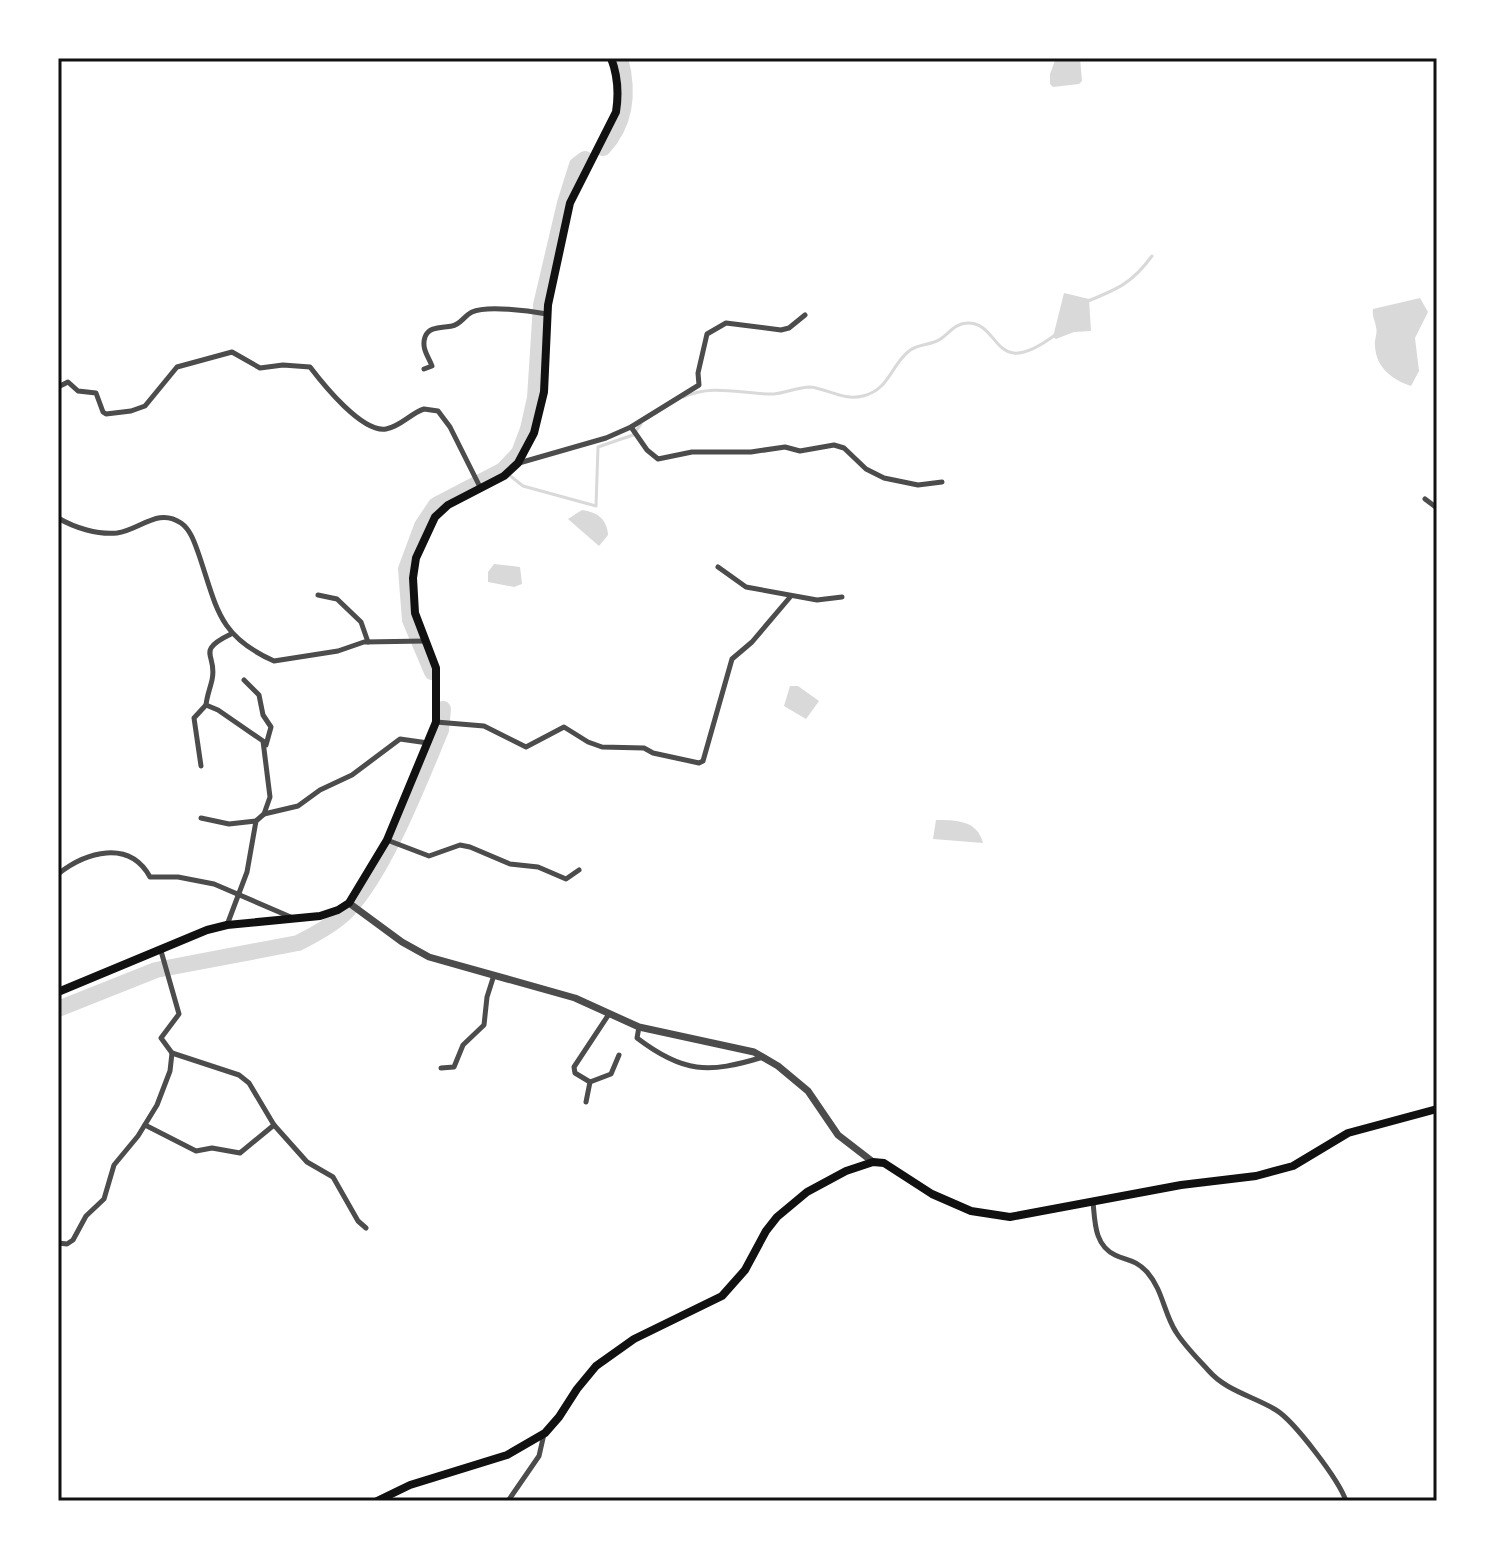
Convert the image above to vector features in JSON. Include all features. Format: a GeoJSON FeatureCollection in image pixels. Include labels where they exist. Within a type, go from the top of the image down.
{"type":"FeatureCollection","features":[{"type":"Feature","properties":{"kind":"main road"},"geometry":{"type":"LineString","coordinates":[[58,992],[207,930],[329,914],[352,906],[387,840],[436,722],[436,668],[415,613],[413,578],[416,558],[435,517],[448,505],[504,476],[518,463],[534,433],[544,392],[547,314],[570,203],[616,112],[617,77],[611,58]]}},
{"type":"Feature","properties":{"kind":"main road"},"geometry":{"type":"LineString","coordinates":[[377,1501],[410,1485],[507,1455],[545,1433],[596,1366],[634,1339],[722,1296],[745,1270],[766,1231],[790,1204],[846,1171],[873,1162],[884,1163],[932,1194],[971,1211],[1010,1217],[1181,1185],[1256,1176],[1293,1166],[1348,1133],[1437,1109]]}},
{"type":"Feature","properties":{"kind":"street"},"geometry":{"type":"LineString","coordinates":[[424,369],[432,366],[425,354],[424,342],[429,331],[435,328],[455,326],[474,311],[516,310],[547,314]]}},
{"type":"Feature","properties":{"kind":"street"},"geometry":{"type":"LineString","coordinates":[[518,463],[606,438],[631,427],[699,385],[698,373],[707,334],[726,323],[781,330],[789,328],[805,315]]}},
{"type":"Feature","properties":{"kind":"street"},"geometry":{"type":"LineString","coordinates":[[58,387],[68,382],[78,391],[96,393],[106,414],[145,406],[177,367],[232,352],[260,368],[283,365],[310,367],[338,401],[380,430],[424,409],[438,411],[450,427],[480,487]]}},
{"type":"Feature","properties":{"kind":"street"},"geometry":{"type":"LineString","coordinates":[[631,427],[647,450],[658,459],[692,452],[751,452],[785,447],[800,451],[834,445],[844,448],[866,469],[884,478],[918,485],[942,482]]}},
{"type":"Feature","properties":{"kind":"street"},"geometry":{"type":"LineString","coordinates":[[1425,499],[1437,508]]}},
{"type":"Feature","properties":{"kind":"street"},"geometry":{"type":"LineString","coordinates":[[58,518],[87,530],[110,533],[121,532],[153,518],[176,520],[186,526],[216,608],[231,634],[274,661],[338,651],[368,642],[425,641]]}},
{"type":"Feature","properties":{"kind":"street"},"geometry":{"type":"LineString","coordinates":[[718,567],[746,587],[817,600],[842,597]]}},
{"type":"Feature","properties":{"kind":"street"},"geometry":{"type":"LineString","coordinates":[[318,595],[337,599],[361,622],[368,642]]}},
{"type":"Feature","properties":{"kind":"street"},"geometry":{"type":"LineString","coordinates":[[436,722],[484,726],[526,747],[564,727],[602,747],[644,748],[653,753],[699,763],[706,753],[732,659],[752,642],[791,596]]}},
{"type":"Feature","properties":{"kind":"street"},"geometry":{"type":"LineString","coordinates":[[201,766],[194,718],[206,705],[212,681],[208,652],[213,644],[231,634]]}},
{"type":"Feature","properties":{"kind":"street"},"geometry":{"type":"LineString","coordinates":[[244,680],[259,695],[263,715],[271,727],[266,745],[270,792],[264,814]]}},
{"type":"Feature","properties":{"kind":"street"},"geometry":{"type":"LineString","coordinates":[[206,705],[218,710],[266,745]]}},
{"type":"Feature","properties":{"kind":"street"},"geometry":{"type":"LineString","coordinates":[[201,818],[229,824],[256,821],[264,814],[298,806],[320,790],[352,775],[400,739],[428,743]]}},
{"type":"Feature","properties":{"kind":"street"},"geometry":{"type":"LineString","coordinates":[[227,925],[253,846],[256,821]]}},
{"type":"Feature","properties":{"kind":"street"},"geometry":{"type":"LineString","coordinates":[[387,840],[429,856],[460,845],[470,847],[510,864],[538,867],[566,879],[579,870]]}},
{"type":"Feature","properties":{"kind":"street"},"geometry":{"type":"LineString","coordinates":[[58,874],[81,859],[105,852],[119,852],[138,861],[150,877],[198,880],[275,908],[295,919]]}},
{"type":"Feature","properties":{"kind":"street"},"geometry":{"type":"LineString","coordinates":[[352,906],[402,942],[429,957],[575,998],[639,1027],[740,1047],[764,1057],[808,1091],[838,1135],[873,1162]]}},
{"type":"Feature","properties":{"kind":"street"},"geometry":{"type":"LineString","coordinates":[[161,951],[179,1014],[161,1038],[172,1053],[239,1075],[249,1083],[274,1125],[307,1162],[333,1177],[358,1221],[366,1228]]}},
{"type":"Feature","properties":{"kind":"street"},"geometry":{"type":"LineString","coordinates":[[441,1068],[454,1067],[463,1045],[484,1025],[487,997],[494,975]]}},
{"type":"Feature","properties":{"kind":"street"},"geometry":{"type":"LineString","coordinates":[[590,1082],[575,1073],[574,1067],[609,1014]]}},
{"type":"Feature","properties":{"kind":"street"},"geometry":{"type":"LineString","coordinates":[[639,1027],[637,1038],[674,1063],[710,1069],[764,1057]]}},
{"type":"Feature","properties":{"kind":"street"},"geometry":{"type":"LineString","coordinates":[[58,1243],[67,1244],[73,1240],[86,1216],[104,1199],[114,1165],[145,1125],[165,1083],[172,1053]]}},
{"type":"Feature","properties":{"kind":"street"},"geometry":{"type":"LineString","coordinates":[[590,1082],[611,1074],[619,1055]]}},
{"type":"Feature","properties":{"kind":"street"},"geometry":{"type":"LineString","coordinates":[[586,1102],[590,1082]]}},
{"type":"Feature","properties":{"kind":"street"},"geometry":{"type":"LineString","coordinates":[[145,1125],[196,1151],[212,1148],[240,1153],[274,1125]]}},
{"type":"Feature","properties":{"kind":"street"},"geometry":{"type":"LineString","coordinates":[[1093,1202],[1096,1233],[1102,1246],[1115,1256],[1138,1264],[1148,1273],[1163,1298],[1176,1333],[1210,1373],[1223,1384],[1275,1409],[1293,1423],[1309,1448],[1336,1478],[1346,1501]]}},
{"type":"Feature","properties":{"kind":"street"},"geometry":{"type":"LineString","coordinates":[[508,1501],[539,1456],[545,1433]]}},
{"type":"Feature","properties":{"kind":"shaded area"},"geometry":{"type":"Polygon","coordinates":[[[1056,58],[1080,58],[1082,81],[1079,84],[1053,87],[1050,84],[1056,58]]]}},
{"type":"Feature","properties":{"kind":"shaded area"},"geometry":{"type":"Polygon","coordinates":[[[1064,293],[1089,299],[1091,331],[1074,332],[1056,339],[1053,337],[1064,293]]]}},
{"type":"Feature","properties":{"kind":"shaded area"},"geometry":{"type":"Polygon","coordinates":[[[1420,298],[1428,312],[1415,338],[1419,371],[1411,386],[1392,377],[1379,361],[1373,309],[1420,298]]]}},
{"type":"Feature","properties":{"kind":"shaded area"},"geometry":{"type":"Polygon","coordinates":[[[582,510],[597,515],[606,525],[608,535],[599,546],[568,519],[582,510]]]}},
{"type":"Feature","properties":{"kind":"shaded area"},"geometry":{"type":"Polygon","coordinates":[[[494,564],[520,567],[522,584],[514,587],[488,582],[488,572],[494,564]]]}},
{"type":"Feature","properties":{"kind":"shaded area"},"geometry":{"type":"Polygon","coordinates":[[[790,686],[798,686],[819,701],[806,719],[784,706],[790,686]]]}},
{"type":"Feature","properties":{"kind":"shaded area"},"geometry":{"type":"Polygon","coordinates":[[[936,820],[965,823],[976,830],[983,843],[933,839],[936,820]]]}},
{"type":"Feature","properties":{"kind":"waterway"},"geometry":{"type":"LineString","coordinates":[[603,148],[617,128],[624,106],[625,82],[620,58]]}},
{"type":"Feature","properties":{"kind":"waterway"},"geometry":{"type":"LineString","coordinates":[[432,672],[410,620],[406,569],[422,526],[436,505],[503,470],[519,453],[535,398],[541,305],[565,203],[577,165],[585,159]]}},
{"type":"Feature","properties":{"kind":"waterway"},"geometry":{"type":"LineString","coordinates":[[1088,301],[1124,284],[1152,256]]}},
{"type":"Feature","properties":{"kind":"waterway"},"geometry":{"type":"LineString","coordinates":[[684,397],[706,391],[774,394],[810,387],[849,397],[863,396],[879,388],[909,351],[938,341],[960,324],[979,325],[1009,352],[1020,353],[1035,348],[1055,335]]}},
{"type":"Feature","properties":{"kind":"waterway"},"geometry":{"type":"LineString","coordinates":[[503,470],[523,486],[596,506],[598,447],[633,435],[641,424]]}},
{"type":"Feature","properties":{"kind":"waterway"},"geometry":{"type":"LineString","coordinates":[[58,1009],[156,970],[298,943],[337,920],[362,893],[388,849],[441,730],[443,709]]}}]}
